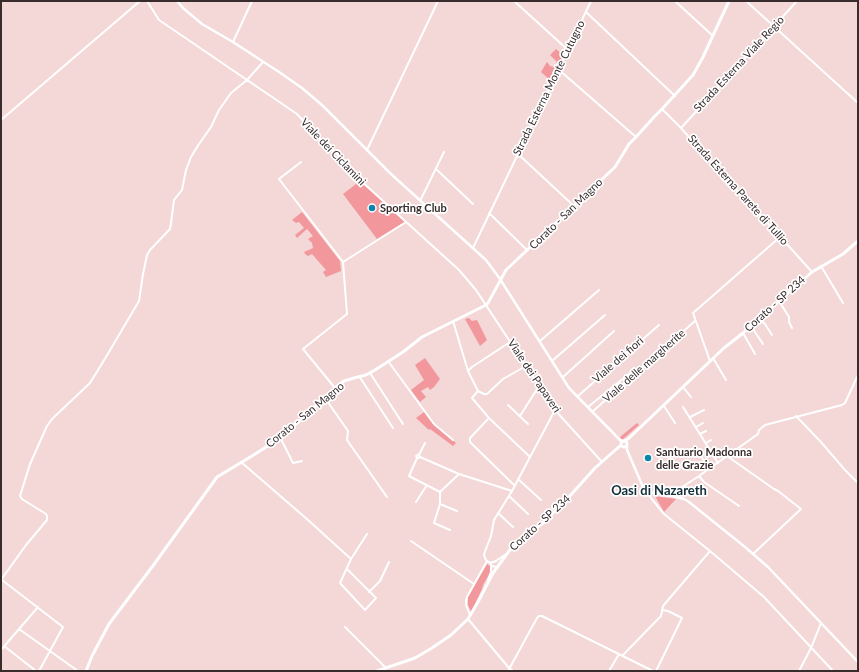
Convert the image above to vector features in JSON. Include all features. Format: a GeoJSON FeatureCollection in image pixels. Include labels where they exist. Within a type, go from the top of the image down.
{"type":"FeatureCollection","features":[{"type":"Feature","properties":{"kind":"main road","name":"Corato - San Magno"},"geometry":{"type":"LineString","coordinates":[[86,671],[92,656],[109,624],[217,477],[280,437],[344,381],[370,373],[403,352],[422,337],[486,305],[506,270],[615,167],[630,144],[693,75],[729,1]]}},
{"type":"Feature","properties":{"kind":"main road","name":"Corato - SP 234"},"geometry":{"type":"LineString","coordinates":[[377,671],[415,658],[451,635],[469,618],[496,567],[512,547],[542,523],[568,498],[595,468],[617,448],[624,444],[724,348],[743,334],[812,272],[843,254],[858,241]]}},
{"type":"Feature","properties":{"kind":"street"},"geometry":{"type":"LineString","coordinates":[[1,120],[140,1]]}},
{"type":"Feature","properties":{"kind":"street","name":"Viale dei Ciclamini"},"geometry":{"type":"LineString","coordinates":[[147,1],[159,20],[296,114],[322,141],[328,144],[360,180],[459,270],[470,282],[486,305]]}},
{"type":"Feature","properties":{"kind":"street"},"geometry":{"type":"LineString","coordinates":[[177,1],[192,17],[202,24],[233,42],[302,88],[322,105],[420,201],[486,260],[500,279],[569,388],[624,444],[643,487],[664,514],[764,597],[833,671]]}},
{"type":"Feature","properties":{"kind":"street"},"geometry":{"type":"LineString","coordinates":[[233,42],[252,1]]}},
{"type":"Feature","properties":{"kind":"street"},"geometry":{"type":"LineString","coordinates":[[367,150],[438,1]]}},
{"type":"Feature","properties":{"kind":"street"},"geometry":{"type":"LineString","coordinates":[[514,1],[568,50]]}},
{"type":"Feature","properties":{"kind":"street","name":"Strada Esterna Monte Cutugno"},"geometry":{"type":"LineString","coordinates":[[473,248],[591,1]]}},
{"type":"Feature","properties":{"kind":"street"},"geometry":{"type":"LineString","coordinates":[[675,1],[713,36]]}},
{"type":"Feature","properties":{"kind":"street"},"geometry":{"type":"LineString","coordinates":[[746,1],[858,103]]}},
{"type":"Feature","properties":{"kind":"street","name":"Strada Esterna Viale Regio"},"geometry":{"type":"LineString","coordinates":[[680,128],[797,1]]}},
{"type":"Feature","properties":{"kind":"street"},"geometry":{"type":"LineString","coordinates":[[586,12],[674,96]]}},
{"type":"Feature","properties":{"kind":"street"},"geometry":{"type":"LineString","coordinates":[[4,646],[37,671],[50,651],[63,626],[1,580],[26,545],[47,520],[46,514],[22,499],[20,496],[30,464],[47,426],[52,419],[90,383],[139,301],[147,255],[155,244],[170,229],[174,200],[182,190],[189,160],[231,93],[263,62]]}},
{"type":"Feature","properties":{"kind":"street"},"geometry":{"type":"LineString","coordinates":[[558,69],[636,137]]}},
{"type":"Feature","properties":{"kind":"street","name":"Strada Esterna Parete di Tullio"},"geometry":{"type":"LineString","coordinates":[[662,109],[812,272]]}},
{"type":"Feature","properties":{"kind":"street"},"geometry":{"type":"LineString","coordinates":[[420,201],[444,152]]}},
{"type":"Feature","properties":{"kind":"street"},"geometry":{"type":"LineString","coordinates":[[518,154],[574,206]]}},
{"type":"Feature","properties":{"kind":"street"},"geometry":{"type":"LineString","coordinates":[[301,162],[279,179],[343,262],[347,314],[303,349],[335,388]]}},
{"type":"Feature","properties":{"kind":"street"},"geometry":{"type":"LineString","coordinates":[[436,169],[473,204]]}},
{"type":"Feature","properties":{"kind":"street"},"geometry":{"type":"LineString","coordinates":[[489,212],[527,250]]}},
{"type":"Feature","properties":{"kind":"street"},"geometry":{"type":"LineString","coordinates":[[343,262],[406,222]]}},
{"type":"Feature","properties":{"kind":"street"},"geometry":{"type":"LineString","coordinates":[[726,380],[712,360],[693,313],[780,236]]}},
{"type":"Feature","properties":{"kind":"street"},"geometry":{"type":"LineString","coordinates":[[821,266],[843,303]]}},
{"type":"Feature","properties":{"kind":"street"},"geometry":{"type":"LineString","coordinates":[[540,341],[599,290]]}},
{"type":"Feature","properties":{"kind":"street"},"geometry":{"type":"LineString","coordinates":[[779,301],[789,317],[789,322],[792,328]]}},
{"type":"Feature","properties":{"kind":"street","name":"Viale dei Papaveri"},"geometry":{"type":"LineString","coordinates":[[486,305],[555,410],[602,462]]}},
{"type":"Feature","properties":{"kind":"street"},"geometry":{"type":"LineString","coordinates":[[552,361],[605,315]]}},
{"type":"Feature","properties":{"kind":"street"},"geometry":{"type":"LineString","coordinates":[[759,319],[765,324],[772,335]]}},
{"type":"Feature","properties":{"kind":"street"},"geometry":{"type":"LineString","coordinates":[[453,321],[468,371],[478,391],[487,394],[503,379],[526,366]]}},
{"type":"Feature","properties":{"kind":"street","name":"Viale delle margherite"},"geometry":{"type":"LineString","coordinates":[[592,412],[695,321]]}},
{"type":"Feature","properties":{"kind":"street","name":"Viale dei fiori"},"geometry":{"type":"LineString","coordinates":[[578,396],[659,325]]}},
{"type":"Feature","properties":{"kind":"street"},"geometry":{"type":"LineString","coordinates":[[751,326],[762,344]]}},
{"type":"Feature","properties":{"kind":"street"},"geometry":{"type":"LineString","coordinates":[[563,377],[614,332]]}},
{"type":"Feature","properties":{"kind":"street"},"geometry":{"type":"LineString","coordinates":[[743,334],[756,354]]}},
{"type":"Feature","properties":{"kind":"street"},"geometry":{"type":"LineString","coordinates":[[468,371],[510,342]]}},
{"type":"Feature","properties":{"kind":"street"},"geometry":{"type":"LineString","coordinates":[[388,361],[434,424],[453,440]]}},
{"type":"Feature","properties":{"kind":"street"},"geometry":{"type":"LineString","coordinates":[[370,373],[403,424]]}},
{"type":"Feature","properties":{"kind":"street"},"geometry":{"type":"LineString","coordinates":[[588,407],[630,373]]}},
{"type":"Feature","properties":{"kind":"street"},"geometry":{"type":"LineString","coordinates":[[669,496],[758,434],[759,430],[765,425],[842,405],[845,402],[858,375]]}},
{"type":"Feature","properties":{"kind":"street"},"geometry":{"type":"LineString","coordinates":[[359,376],[393,428]]}},
{"type":"Feature","properties":{"kind":"street"},"geometry":{"type":"LineString","coordinates":[[520,416],[539,386]]}},
{"type":"Feature","properties":{"kind":"street"},"geometry":{"type":"LineString","coordinates":[[683,387],[690,397]]}},
{"type":"Feature","properties":{"kind":"street"},"geometry":{"type":"LineString","coordinates":[[478,391],[472,398],[489,418],[530,457]]}},
{"type":"Feature","properties":{"kind":"street"},"geometry":{"type":"LineString","coordinates":[[325,398],[348,431],[347,440],[387,497]]}},
{"type":"Feature","properties":{"kind":"street"},"geometry":{"type":"LineString","coordinates":[[508,405],[528,424]]}},
{"type":"Feature","properties":{"kind":"street"},"geometry":{"type":"LineString","coordinates":[[663,405],[675,423]]}},
{"type":"Feature","properties":{"kind":"street"},"geometry":{"type":"LineString","coordinates":[[683,407],[718,462]]}},
{"type":"Feature","properties":{"kind":"street"},"geometry":{"type":"LineString","coordinates":[[496,567],[485,558],[484,554],[491,536],[494,520],[515,486],[555,410]]}},
{"type":"Feature","properties":{"kind":"street"},"geometry":{"type":"LineString","coordinates":[[690,417],[704,410]]}},
{"type":"Feature","properties":{"kind":"street"},"geometry":{"type":"LineString","coordinates":[[796,416],[858,484]]}},
{"type":"Feature","properties":{"kind":"street"},"geometry":{"type":"LineString","coordinates":[[489,418],[470,438],[470,442],[515,486]]}},
{"type":"Feature","properties":{"kind":"street"},"geometry":{"type":"LineString","coordinates":[[696,427],[703,423]]}},
{"type":"Feature","properties":{"kind":"street"},"geometry":{"type":"LineString","coordinates":[[700,434],[706,431]]}},
{"type":"Feature","properties":{"kind":"street"},"geometry":{"type":"LineString","coordinates":[[280,437],[293,463],[302,460]]}},
{"type":"Feature","properties":{"kind":"street"},"geometry":{"type":"LineString","coordinates":[[706,442],[711,440]]}},
{"type":"Feature","properties":{"kind":"street"},"geometry":{"type":"LineString","coordinates":[[425,443],[409,476],[440,492]]}},
{"type":"Feature","properties":{"kind":"street"},"geometry":{"type":"LineString","coordinates":[[691,450],[696,448],[709,469]]}},
{"type":"Feature","properties":{"kind":"street"},"geometry":{"type":"LineString","coordinates":[[727,456],[774,490],[778,491],[801,509],[753,554]]}},
{"type":"Feature","properties":{"kind":"street"},"geometry":{"type":"LineString","coordinates":[[419,457],[459,474],[512,491]]}},
{"type":"Feature","properties":{"kind":"street"},"geometry":{"type":"LineString","coordinates":[[242,462],[351,560]]}},
{"type":"Feature","properties":{"kind":"street"},"geometry":{"type":"LineString","coordinates":[[450,530],[434,523],[440,504],[440,492],[459,474]]}},
{"type":"Feature","properties":{"kind":"street"},"geometry":{"type":"LineString","coordinates":[[699,476],[704,482],[739,506]]}},
{"type":"Feature","properties":{"kind":"street"},"geometry":{"type":"LineString","coordinates":[[518,479],[541,500]]}},
{"type":"Feature","properties":{"kind":"street"},"geometry":{"type":"LineString","coordinates":[[416,502],[427,485]]}},
{"type":"Feature","properties":{"kind":"street"},"geometry":{"type":"LineString","coordinates":[[648,492],[684,499],[753,554],[768,567],[858,662]]}},
{"type":"Feature","properties":{"kind":"street"},"geometry":{"type":"LineString","coordinates":[[509,496],[528,514]]}},
{"type":"Feature","properties":{"kind":"street"},"geometry":{"type":"LineString","coordinates":[[440,504],[457,511]]}},
{"type":"Feature","properties":{"kind":"street"},"geometry":{"type":"LineString","coordinates":[[498,513],[513,527]]}},
{"type":"Feature","properties":{"kind":"street"},"geometry":{"type":"LineString","coordinates":[[346,569],[376,598],[365,610],[340,583],[346,569],[367,534]]}},
{"type":"Feature","properties":{"kind":"street"},"geometry":{"type":"LineString","coordinates":[[411,541],[474,584]]}},
{"type":"Feature","properties":{"kind":"street"},"geometry":{"type":"LineString","coordinates":[[622,656],[661,616],[663,606],[710,551]]}},
{"type":"Feature","properties":{"kind":"street"},"geometry":{"type":"LineString","coordinates":[[507,554],[496,561],[489,562],[474,584],[466,601],[469,618],[509,670],[513,671]]}},
{"type":"Feature","properties":{"kind":"street"},"geometry":{"type":"LineString","coordinates":[[369,592],[380,581],[389,562]]}},
{"type":"Feature","properties":{"kind":"street"},"geometry":{"type":"LineString","coordinates":[[488,582],[492,568],[489,562]]}},
{"type":"Feature","properties":{"kind":"street"},"geometry":{"type":"LineString","coordinates":[[1,650],[38,607]]}},
{"type":"Feature","properties":{"kind":"street"},"geometry":{"type":"LineString","coordinates":[[509,670],[537,618],[542,616],[654,671],[682,618],[668,610],[662,610]]}},
{"type":"Feature","properties":{"kind":"street"},"geometry":{"type":"LineString","coordinates":[[798,671],[811,648],[821,623]]}},
{"type":"Feature","properties":{"kind":"street"},"geometry":{"type":"LineString","coordinates":[[345,627],[386,668]]}},
{"type":"Feature","properties":{"kind":"street"},"geometry":{"type":"LineString","coordinates":[[19,629],[78,671]]}},
{"type":"Feature","properties":{"kind":"street"},"geometry":{"type":"LineString","coordinates":[[609,671],[619,654]]}},
{"type":"Feature","properties":{"kind":"shaded area"},"geometry":{"type":"Polygon","coordinates":[[[556,49],[564,56],[560,65],[550,55],[556,49]]]}},
{"type":"Feature","properties":{"kind":"shaded area"},"geometry":{"type":"Polygon","coordinates":[[[547,62],[550,66],[558,68],[552,82],[541,72],[547,62]]]}},
{"type":"Feature","properties":{"kind":"shaded area","name":"Sporting Club"},"geometry":{"type":"Polygon","coordinates":[[[360,181],[405,222],[377,239],[343,194],[360,181]]]}},
{"type":"Feature","properties":{"kind":"shaded area"},"geometry":{"type":"Polygon","coordinates":[[[302,212],[340,261],[341,271],[326,277],[323,272],[326,270],[312,254],[308,256],[304,252],[313,248],[312,243],[308,239],[313,236],[307,229],[297,238],[295,235],[304,228],[299,222],[296,223],[292,220],[302,212]]]}},
{"type":"Feature","properties":{"kind":"shaded area"},"geometry":{"type":"Polygon","coordinates":[[[469,318],[472,321],[477,320],[487,340],[480,346],[465,319],[469,318]]]}},
{"type":"Feature","properties":{"kind":"shaded area"},"geometry":{"type":"Polygon","coordinates":[[[425,358],[440,379],[430,390],[428,387],[421,391],[426,397],[420,402],[411,390],[424,380],[415,365],[425,358]]]}},
{"type":"Feature","properties":{"kind":"shaded area"},"geometry":{"type":"Polygon","coordinates":[[[424,412],[434,425],[456,443],[453,446],[430,429],[429,430],[416,418],[424,412]]]}},
{"type":"Feature","properties":{"kind":"shaded area"},"geometry":{"type":"Polygon","coordinates":[[[637,423],[639,425],[622,440],[620,437],[637,423]]]}},
{"type":"Feature","properties":{"kind":"shaded area"},"geometry":{"type":"Polygon","coordinates":[[[655,496],[676,499],[664,512],[655,496]]]}},
{"type":"Feature","properties":{"kind":"shaded area"},"geometry":{"type":"Polygon","coordinates":[[[487,564],[490,566],[491,571],[471,612],[468,605],[468,597],[487,564]]]}},
{"type":"Feature","properties":{"kind":"place","name":"Sporting Club"},"geometry":{"type":"Point","coordinates":[372,208]}},
{"type":"Feature","properties":{"kind":"place","name":"Santuario Madonna delle Grazie"},"geometry":{"type":"Point","coordinates":[648,458]}},
{"type":"Feature","properties":{"kind":"district","name":"Oasi di Nazareth"},"geometry":{"type":"Point","coordinates":[659,491]}}]}
